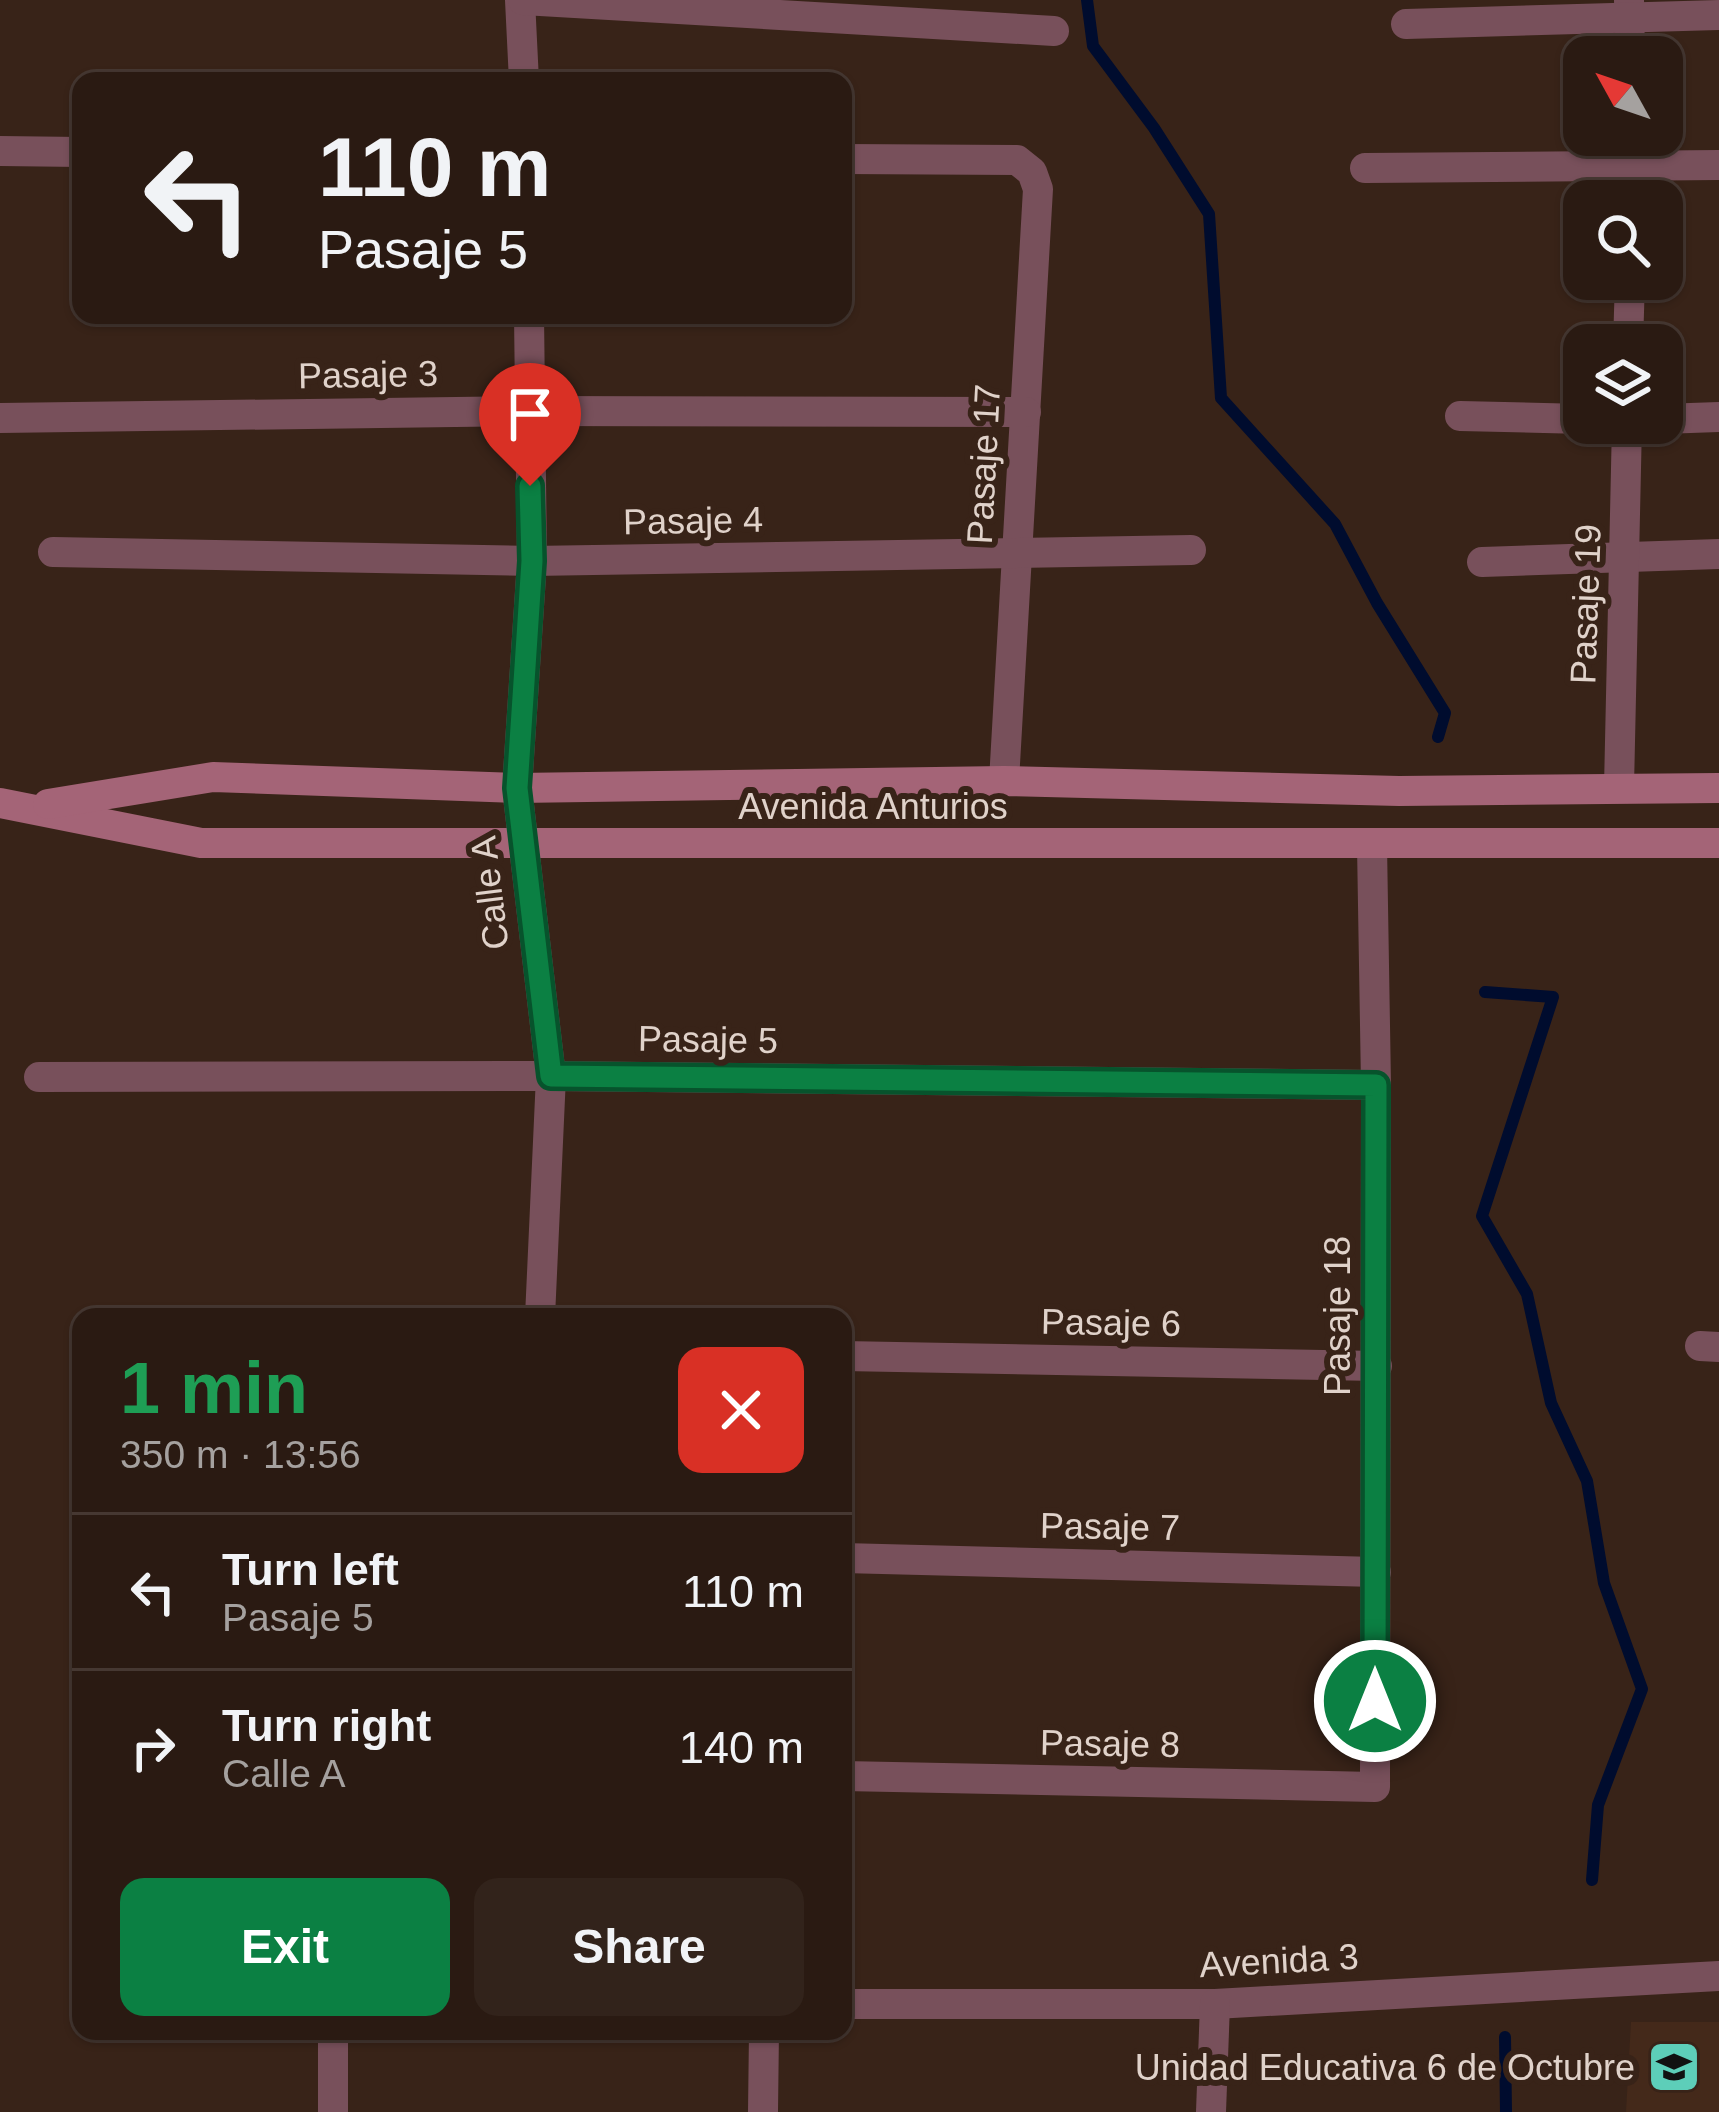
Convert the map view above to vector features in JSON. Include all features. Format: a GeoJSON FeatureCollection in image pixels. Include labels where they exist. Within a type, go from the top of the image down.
{"type":"FeatureCollection","features":[{"type":"Feature","properties":{"kind":"street"},"geometry":{"type":"LineString","coordinates":[[524,72],[522,0],[1054,31]]}},
{"type":"Feature","properties":{"kind":"street"},"geometry":{"type":"LineString","coordinates":[[1406,24],[1629,8],[1719,15]]}},
{"type":"Feature","properties":{"kind":"street"},"geometry":{"type":"LineString","coordinates":[[0,151],[72,152]]}},
{"type":"Feature","properties":{"kind":"street"},"geometry":{"type":"LineString","coordinates":[[1365,168],[1563,155]]}},
{"type":"Feature","properties":{"kind":"street"},"geometry":{"type":"LineString","coordinates":[[1666,156],[1719,165]]}},
{"type":"Feature","properties":{"kind":"street","name":"Pasaje 17"},"geometry":{"type":"LineString","coordinates":[[852,159],[1017,160],[1032,172],[1039,189],[1004,781]]}},
{"type":"Feature","properties":{"kind":"street","name":"Calle A"},"geometry":{"type":"LineString","coordinates":[[529,324],[532,561],[517,788],[551,1076],[540,1308]]}},
{"type":"Feature","properties":{"kind":"street","name":"Pasaje 3"},"geometry":{"type":"LineString","coordinates":[[0,418],[529,411],[1026,412]]}},
{"type":"Feature","properties":{"kind":"street"},"geometry":{"type":"LineString","coordinates":[[1460,416],[1563,418]]}},
{"type":"Feature","properties":{"kind":"street"},"geometry":{"type":"LineString","coordinates":[[1683,418],[1719,417]]}},
{"type":"Feature","properties":{"kind":"street","name":"Pasaje 19"},"geometry":{"type":"LineString","coordinates":[[1618,787],[1627,444]]}},
{"type":"Feature","properties":{"kind":"street","name":"Pasaje 4"},"geometry":{"type":"LineString","coordinates":[[53,552],[532,561],[1191,550]]}},
{"type":"Feature","properties":{"kind":"street"},"geometry":{"type":"LineString","coordinates":[[1482,562],[1719,554]]}},
{"type":"Feature","properties":{"kind":"street","name":"Avenida Anturios"},"geometry":{"type":"LineString","coordinates":[[15,805],[212,777],[517,788],[1004,781],[1399,791],[1719,788]]}},
{"type":"Feature","properties":{"kind":"street","name":"Avenida Anturios"},"geometry":{"type":"LineString","coordinates":[[15,805],[202,843],[1719,843]]}},
{"type":"Feature","properties":{"kind":"street","name":"Pasaje 18"},"geometry":{"type":"LineString","coordinates":[[1372,845],[1375,1786]]}},
{"type":"Feature","properties":{"kind":"street","name":"Pasaje 5"},"geometry":{"type":"LineString","coordinates":[[39,1078],[551,1076],[1376,1085]]}},
{"type":"Feature","properties":{"kind":"street","name":"Pasaje 6"},"geometry":{"type":"LineString","coordinates":[[852,1356],[1377,1366]]}},
{"type":"Feature","properties":{"kind":"street","name":"Pasaje 7"},"geometry":{"type":"LineString","coordinates":[[852,1558],[1376,1572]]}},
{"type":"Feature","properties":{"kind":"street","name":"Pasaje 8"},"geometry":{"type":"LineString","coordinates":[[852,1777],[1375,1786]]}},
{"type":"Feature","properties":{"kind":"street","name":"Avenida 3"},"geometry":{"type":"LineString","coordinates":[[852,2004],[1215,2004],[1719,1976]]}},
{"type":"Feature","properties":{"kind":"street"},"geometry":{"type":"LineString","coordinates":[[1211,2112],[1215,2004]]}},
{"type":"Feature","properties":{"kind":"street"},"geometry":{"type":"LineString","coordinates":[[333,2112],[334,2040]]}},
{"type":"Feature","properties":{"kind":"street"},"geometry":{"type":"LineString","coordinates":[[763,2112],[764,2040]]}},
{"type":"Feature","properties":{"kind":"shaded area","name":"Unidad Educativa 6 de Octubre"},"geometry":{"type":"Polygon","coordinates":[[[1631,2022],[1719,2022],[1719,2112],[1626,2112],[1631,2022]]]}},
{"type":"Feature","properties":{"kind":"waterway"},"geometry":{"type":"LineString","coordinates":[[1087,0],[1093,46],[1154,128],[1209,214],[1221,398],[1335,524],[1445,713],[1438,737]]}},
{"type":"Feature","properties":{"kind":"waterway"},"geometry":{"type":"LineString","coordinates":[[1485,992],[1553,997],[1482,1216],[1527,1294],[1551,1403],[1587,1481],[1604,1583],[1642,1689],[1598,1805],[1592,1880]]}},
{"type":"Feature","properties":{"kind":"waterway"},"geometry":{"type":"LineString","coordinates":[[1505,2037],[1506,2112]]}},
{"type":"Feature","properties":{"kind":"place","name":"Unidad Educativa 6 de Octubre"},"geometry":{"type":"Point","coordinates":[1674,2067]}},
{"type":"Feature","properties":{"kind":"route"},"geometry":{"type":"LineString","coordinates":[[530,486],[532,561],[517,788],[551,1076],[1376,1085],[1375,1701]]}}]}
